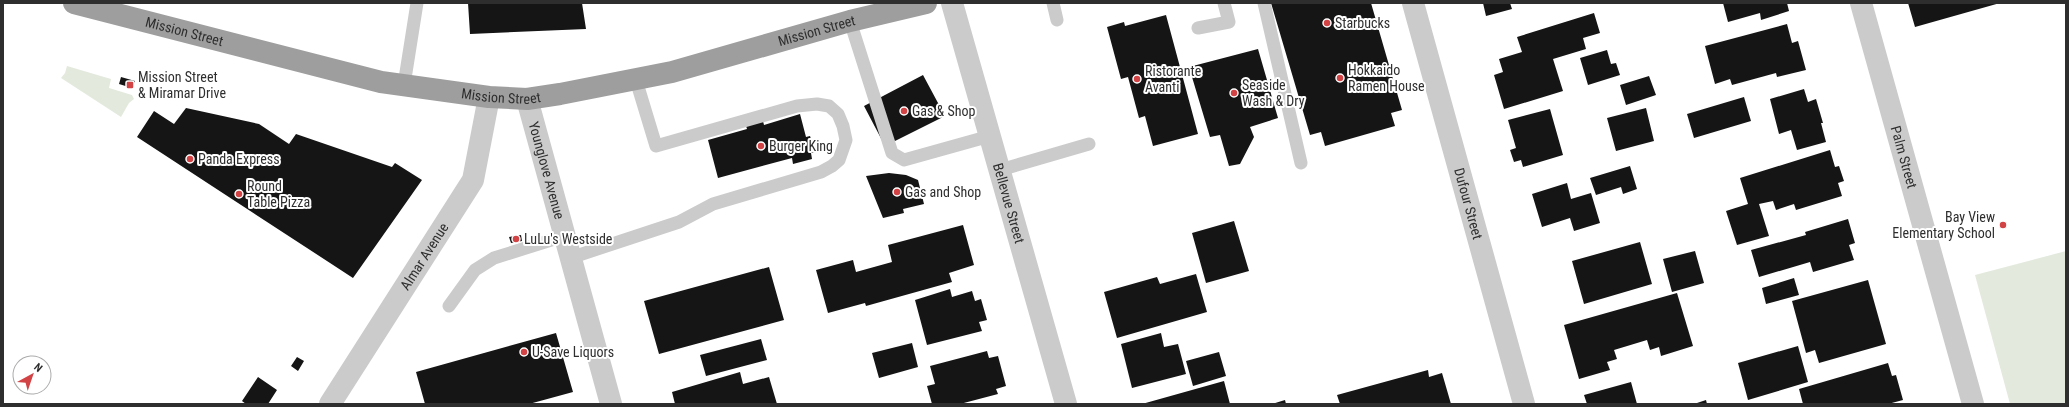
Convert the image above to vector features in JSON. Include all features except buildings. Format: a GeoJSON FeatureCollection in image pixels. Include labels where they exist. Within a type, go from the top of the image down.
{"type":"FeatureCollection","features":[{"type":"Feature","properties":{"kind":"highway","name":"Mission Street"},"geometry":{"type":"LineString","coordinates":[[74,3],[381,82],[489,97],[527,99],[636,80],[850,22],[876,10],[926,3]]}},
{"type":"Feature","properties":{"kind":"street","name":"Bellevue Street"},"geometry":{"type":"LineString","coordinates":[[952,3],[1066,404]]}},
{"type":"Feature","properties":{"kind":"street","name":"Dufour Street"},"geometry":{"type":"LineString","coordinates":[[1413,3],[1524,404]]}},
{"type":"Feature","properties":{"kind":"street","name":"Palm Street"},"geometry":{"type":"LineString","coordinates":[[1861,3],[1974,404]]}},
{"type":"Feature","properties":{"kind":"street","name":"Almar Avenue"},"geometry":{"type":"LineString","coordinates":[[330,404],[473,180],[489,97]]}},
{"type":"Feature","properties":{"kind":"street","name":"Younglove Avenue"},"geometry":{"type":"LineString","coordinates":[[527,99],[570,258],[612,404]]}},
{"type":"Feature","properties":{"kind":"lane"},"geometry":{"type":"LineString","coordinates":[[404,85],[417,3]]}},
{"type":"Feature","properties":{"kind":"lane"},"geometry":{"type":"LineString","coordinates":[[1053,3],[1058,20]]}},
{"type":"Feature","properties":{"kind":"lane"},"geometry":{"type":"LineString","coordinates":[[1198,28],[1229,22],[1224,3]]}},
{"type":"Feature","properties":{"kind":"lane"},"geometry":{"type":"LineString","coordinates":[[1264,3],[1301,163]]}},
{"type":"Feature","properties":{"kind":"lane"},"geometry":{"type":"LineString","coordinates":[[850,22],[892,153],[904,160],[990,136]]}},
{"type":"Feature","properties":{"kind":"lane"},"geometry":{"type":"LineString","coordinates":[[570,258],[679,222],[712,204],[821,172],[839,160],[846,140],[843,126],[838,114],[829,106],[817,104],[797,106],[656,146],[636,80]]}},
{"type":"Feature","properties":{"kind":"lane"},"geometry":{"type":"LineString","coordinates":[[1000,170],[1089,144]]}},
{"type":"Feature","properties":{"kind":"lane"},"geometry":{"type":"LineString","coordinates":[[449,306],[475,270],[494,258],[564,236]]}},
{"type":"Feature","properties":{"kind":"shaded area"},"geometry":{"type":"Polygon","coordinates":[[[67,66],[111,79],[109,88],[132,95],[134,99],[129,103],[121,117],[61,78],[65,73],[67,66]]]}},
{"type":"Feature","properties":{"kind":"shaded area"},"geometry":{"type":"Polygon","coordinates":[[[2066,251],[2066,404],[2010,404],[1975,275],[2066,251]]]}},
{"type":"Feature","properties":{"kind":"place","name":"Starbucks"},"geometry":{"type":"Point","coordinates":[1327,23]}},
{"type":"Feature","properties":{"kind":"place","name":"Hokkaido Ramen House"},"geometry":{"type":"Point","coordinates":[1340,78]}},
{"type":"Feature","properties":{"kind":"place","name":"Ristorante Avanti"},"geometry":{"type":"Point","coordinates":[1137,79]}},
{"type":"Feature","properties":{"kind":"place","name":"Mission Street & Miramar Drive"},"geometry":{"type":"Point","coordinates":[130,85]}},
{"type":"Feature","properties":{"kind":"place","name":"Seaside Wash & Dry"},"geometry":{"type":"Point","coordinates":[1234,93]}},
{"type":"Feature","properties":{"kind":"place","name":"Gas & Shop"},"geometry":{"type":"Point","coordinates":[904,111]}},
{"type":"Feature","properties":{"kind":"place","name":"Burger King"},"geometry":{"type":"Point","coordinates":[761,146]}},
{"type":"Feature","properties":{"kind":"place","name":"Panda Express"},"geometry":{"type":"Point","coordinates":[190,159]}},
{"type":"Feature","properties":{"kind":"place","name":"Gas and Shop"},"geometry":{"type":"Point","coordinates":[897,192]}},
{"type":"Feature","properties":{"kind":"place","name":"Round Table Pizza"},"geometry":{"type":"Point","coordinates":[239,194]}},
{"type":"Feature","properties":{"kind":"place","name":"Bay View Elementary School"},"geometry":{"type":"Point","coordinates":[2003,225]}},
{"type":"Feature","properties":{"kind":"place","name":"LuLu's Westside"},"geometry":{"type":"Point","coordinates":[516,239]}},
{"type":"Feature","properties":{"kind":"place","name":"U-Save Liquors"},"geometry":{"type":"Point","coordinates":[524,352]}}]}
